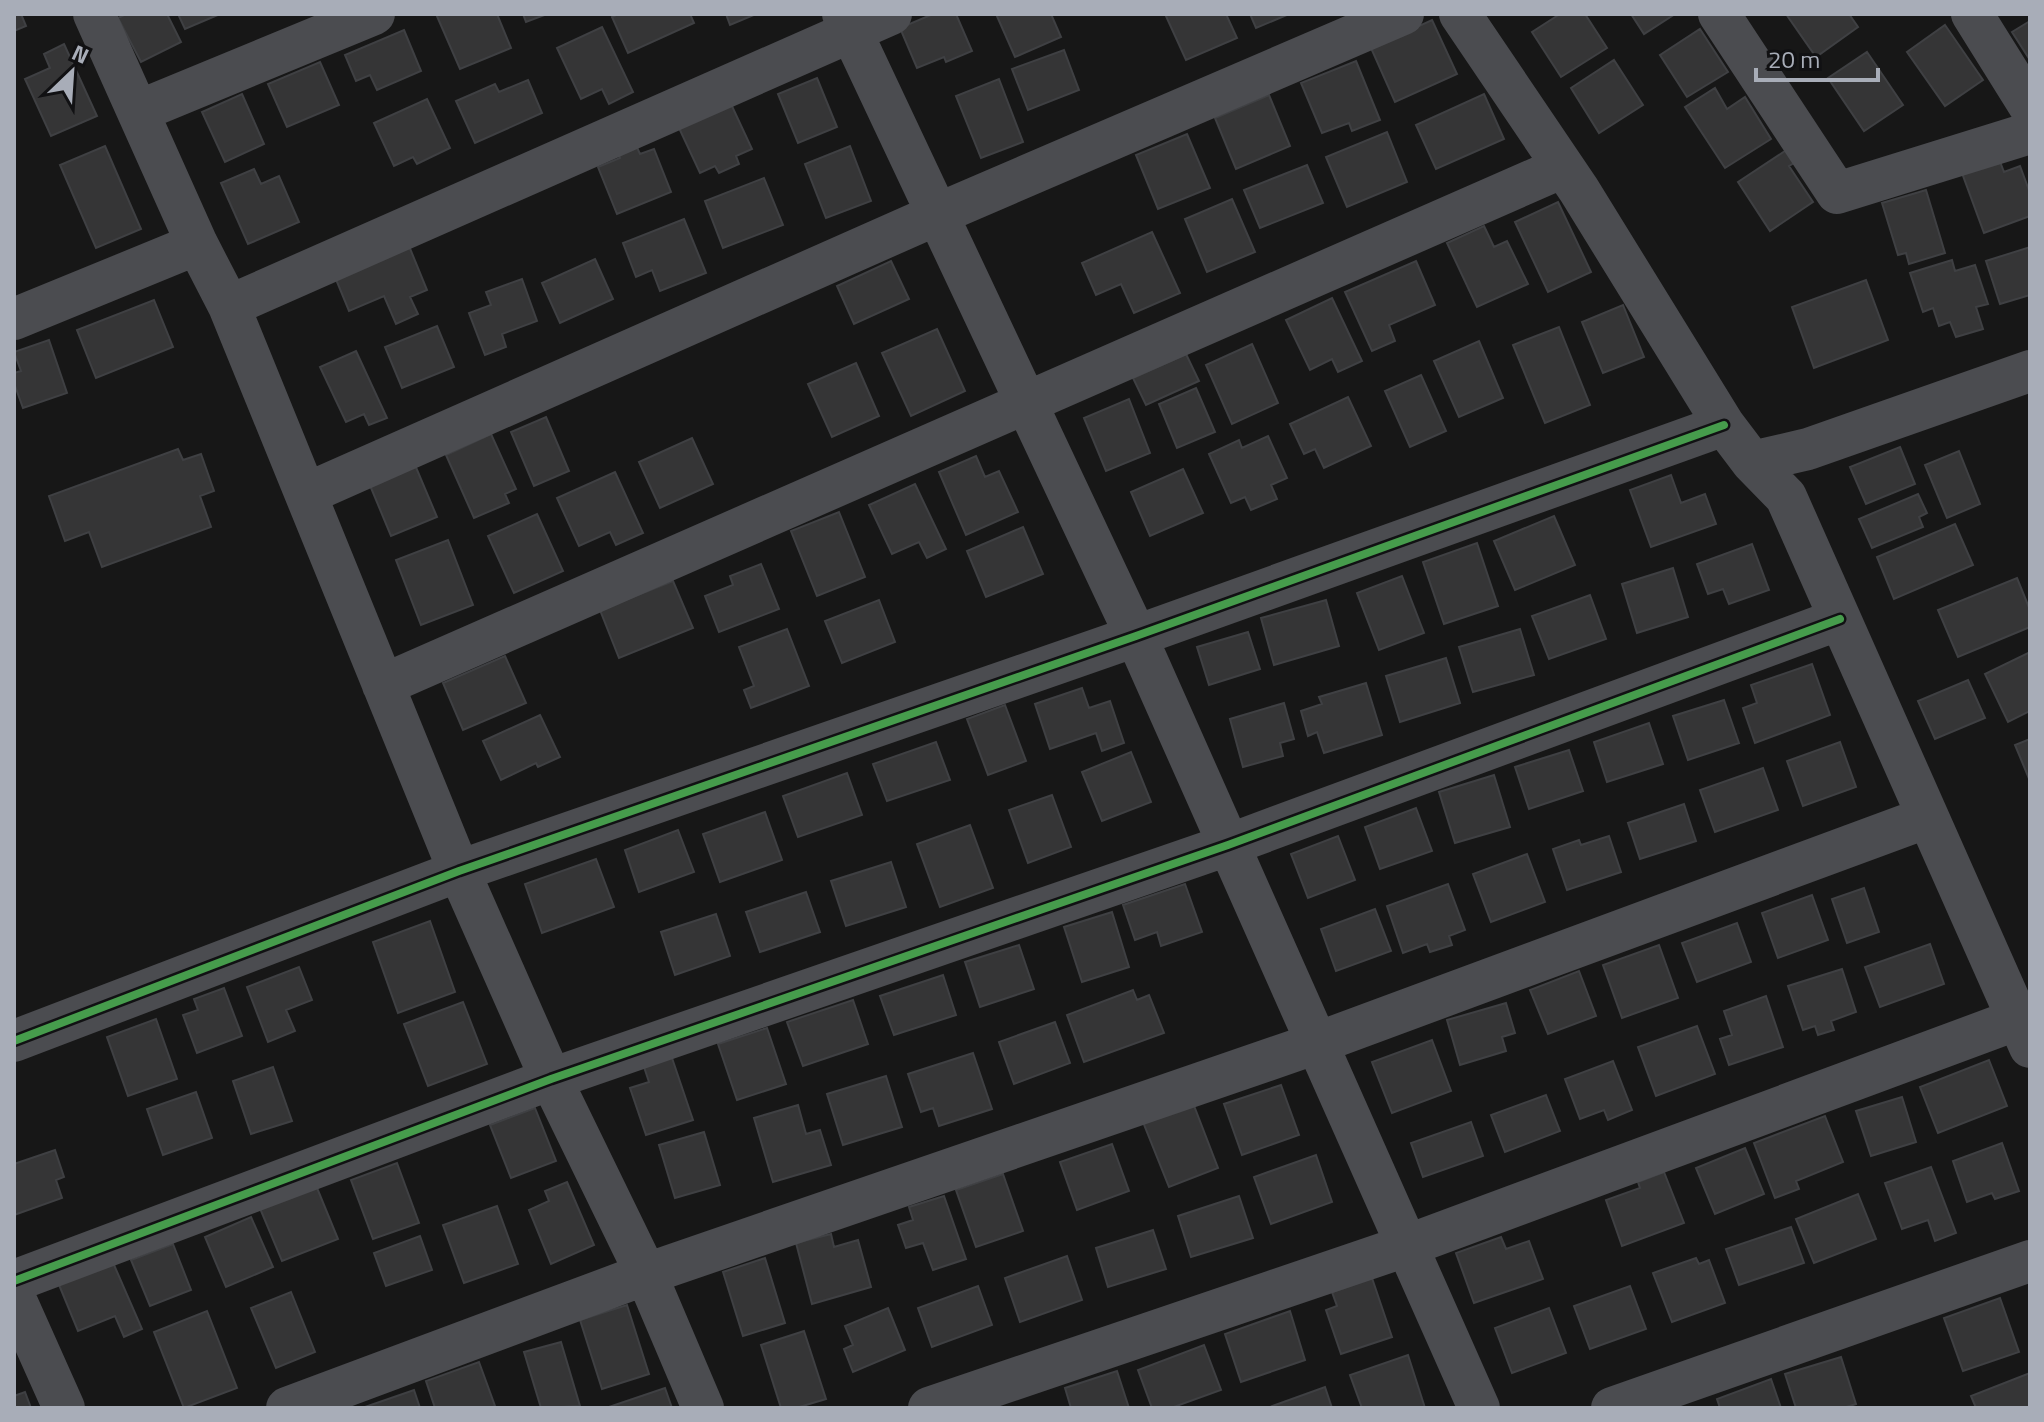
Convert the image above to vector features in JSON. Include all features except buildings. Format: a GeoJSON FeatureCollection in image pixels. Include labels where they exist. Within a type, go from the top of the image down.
{"type":"FeatureCollection","features":[{"type":"Feature","properties":{"kind":"street"},"geometry":{"type":"LineString","coordinates":[[94,14],[197,244],[229,306],[459,871],[551,1079],[646,1274],[703,1408]]}},
{"type":"Feature","properties":{"kind":"street"},"geometry":{"type":"LineString","coordinates":[[139,111],[374,14]]}},
{"type":"Feature","properties":{"kind":"street"},"geometry":{"type":"LineString","coordinates":[[229,306],[846,22],[891,14]]}},
{"type":"Feature","properties":{"kind":"street"},"geometry":{"type":"LineString","coordinates":[[306,494],[938,214],[1403,14]]}},
{"type":"Feature","properties":{"kind":"street"},"geometry":{"type":"LineString","coordinates":[[929,1408],[2024,1033],[1786,497],[1752,462],[1724,425],[1563,167],[1460,14]]}},
{"type":"Feature","properties":{"kind":"street"},"geometry":{"type":"LineString","coordinates":[[1719,14],[1837,193],[2030,133]]}},
{"type":"Feature","properties":{"kind":"street"},"geometry":{"type":"LineString","coordinates":[[1972,14],[2030,107]]}},
{"type":"Feature","properties":{"kind":"street"},"geometry":{"type":"LineString","coordinates":[[846,22],[1136,636],[1479,1408]]}},
{"type":"Feature","properties":{"kind":"street"},"geometry":{"type":"LineString","coordinates":[[383,685],[1563,167]]}},
{"type":"Feature","properties":{"kind":"street"},"geometry":{"type":"LineString","coordinates":[[14,319],[197,244]]}},
{"type":"Feature","properties":{"kind":"street"},"geometry":{"type":"LineString","coordinates":[[1752,462],[1808,449],[2030,371]]}},
{"type":"Feature","properties":{"kind":"street"},"geometry":{"type":"LineString","coordinates":[[14,1041],[459,871],[1136,636],[1724,425]]}},
{"type":"Feature","properties":{"kind":"street"},"geometry":{"type":"LineString","coordinates":[[14,1281],[551,1079],[1228,845],[1840,619]]}},
{"type":"Feature","properties":{"kind":"street"},"geometry":{"type":"LineString","coordinates":[[287,1408],[646,1274],[1317,1043],[1928,817]]}},
{"type":"Feature","properties":{"kind":"street"},"geometry":{"type":"LineString","coordinates":[[1612,1408],[2030,1261]]}},
{"type":"Feature","properties":{"kind":"street"},"geometry":{"type":"LineString","coordinates":[[14,1296],[64,1408]]}},
{"type":"Feature","properties":{"kind":"cycle path"},"geometry":{"type":"LineString","coordinates":[[14,1041],[459,871],[1136,636],[1724,425]]}},
{"type":"Feature","properties":{"kind":"cycle path"},"geometry":{"type":"LineString","coordinates":[[14,1281],[551,1079],[1228,845],[1840,619]]}}]}
